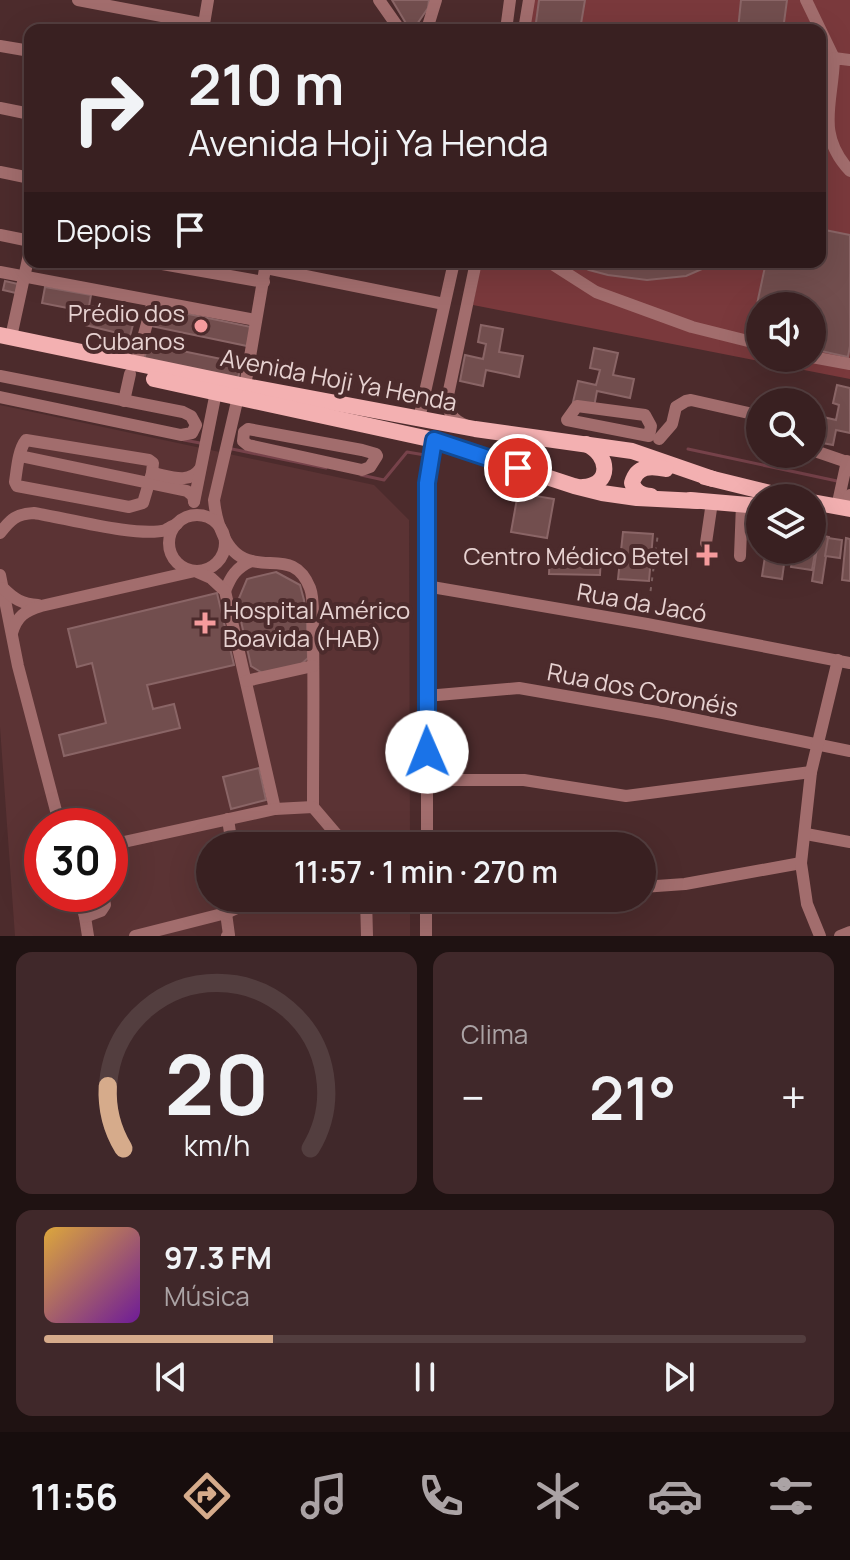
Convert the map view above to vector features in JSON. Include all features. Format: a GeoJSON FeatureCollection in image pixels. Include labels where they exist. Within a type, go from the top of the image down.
{"type":"FeatureCollection","features":[{"type":"Feature","properties":{"kind":"main road","name":"Avenida Hoji Ya Henda"},"geometry":{"type":"LineString","coordinates":[[4,339],[241,391],[632,451],[713,479]]}},
{"type":"Feature","properties":{"kind":"main road","name":"Avenida Hoji Ya Henda"},"geometry":{"type":"LineString","coordinates":[[133,369],[216,392],[241,391],[316,415],[434,440],[574,486],[637,498],[705,501]]}},
{"type":"Feature","properties":{"kind":"main road"},"geometry":{"type":"LineString","coordinates":[[574,486],[595,485],[603,474],[605,466],[601,455],[585,444]]}},
{"type":"Feature","properties":{"kind":"main road"},"geometry":{"type":"LineString","coordinates":[[746,487],[654,467],[639,470],[633,478],[633,485],[639,493],[746,504]]}},
{"type":"Feature","properties":{"kind":"main road"},"geometry":{"type":"LineString","coordinates":[[826,504],[847,508]]}},
{"type":"Feature","properties":{"kind":"main road"},"geometry":{"type":"LineString","coordinates":[[826,511],[847,508]]}},
{"type":"Feature","properties":{"kind":"street"},"geometry":{"type":"LineString","coordinates":[[78,0],[189,24]]}},
{"type":"Feature","properties":{"kind":"street"},"geometry":{"type":"LineString","coordinates":[[204,24],[208,0]]}},
{"type":"Feature","properties":{"kind":"street"},"geometry":{"type":"LineString","coordinates":[[379,0],[396,24]]}},
{"type":"Feature","properties":{"kind":"street"},"geometry":{"type":"LineString","coordinates":[[429,24],[436,0]]}},
{"type":"Feature","properties":{"kind":"street"},"geometry":{"type":"LineString","coordinates":[[507,24],[510,0]]}},
{"type":"Feature","properties":{"kind":"street"},"geometry":{"type":"LineString","coordinates":[[525,24],[529,0]]}},
{"type":"Feature","properties":{"kind":"street"},"geometry":{"type":"LineString","coordinates":[[806,0],[818,24]]}},
{"type":"Feature","properties":{"kind":"street"},"geometry":{"type":"LineString","coordinates":[[826,41],[834,58],[827,123],[834,150],[850,171]]}},
{"type":"Feature","properties":{"kind":"street"},"geometry":{"type":"LineString","coordinates":[[0,46],[24,50]]}},
{"type":"Feature","properties":{"kind":"street"},"geometry":{"type":"LineString","coordinates":[[834,58],[850,60]]}},
{"type":"Feature","properties":{"kind":"street"},"geometry":{"type":"LineString","coordinates":[[0,108],[24,113]]}},
{"type":"Feature","properties":{"kind":"street"},"geometry":{"type":"LineString","coordinates":[[0,172],[24,177]]}},
{"type":"Feature","properties":{"kind":"street"},"geometry":{"type":"LineString","coordinates":[[0,235],[24,240]]}},
{"type":"Feature","properties":{"kind":"street"},"geometry":{"type":"LineString","coordinates":[[4,339],[26,268]]}},
{"type":"Feature","properties":{"kind":"street"},"geometry":{"type":"LineString","coordinates":[[185,268],[264,282]]}},
{"type":"Feature","properties":{"kind":"street"},"geometry":{"type":"LineString","coordinates":[[266,268],[241,391],[214,500],[215,513],[228,545],[238,556],[251,561],[286,563],[302,575],[311,589],[313,807],[334,832]]}},
{"type":"Feature","properties":{"kind":"street"},"geometry":{"type":"LineString","coordinates":[[280,268],[444,304]]}},
{"type":"Feature","properties":{"kind":"street"},"geometry":{"type":"LineString","coordinates":[[419,419],[453,268]]}},
{"type":"Feature","properties":{"kind":"street"},"geometry":{"type":"LineString","coordinates":[[475,268],[447,400],[454,419],[475,429]]}},
{"type":"Feature","properties":{"kind":"street"},"geometry":{"type":"LineString","coordinates":[[558,268],[596,292],[692,327],[746,340]]}},
{"type":"Feature","properties":{"kind":"street"},"geometry":{"type":"LineString","coordinates":[[0,272],[256,320]]}},
{"type":"Feature","properties":{"kind":"street"},"geometry":{"type":"LineString","coordinates":[[124,401],[153,301]]}},
{"type":"Feature","properties":{"kind":"street"},"geometry":{"type":"LineString","coordinates":[[826,360],[850,364]]}},
{"type":"Feature","properties":{"kind":"street"},"geometry":{"type":"LineString","coordinates":[[0,376],[183,412],[191,416],[196,425],[192,433],[181,435],[0,397]]}},
{"type":"Feature","properties":{"kind":"street"},"geometry":{"type":"LineString","coordinates":[[216,392],[194,501],[189,513],[172,531],[170,549],[181,566],[211,578],[225,591],[275,809]]}},
{"type":"Feature","properties":{"kind":"street"},"geometry":{"type":"LineString","coordinates":[[671,463],[654,434],[645,415],[577,406],[567,420],[649,436],[654,434],[672,424],[676,407],[691,400],[746,412]]}},
{"type":"Feature","properties":{"kind":"street"},"geometry":{"type":"LineString","coordinates":[[308,440],[316,415]]}},
{"type":"Feature","properties":{"kind":"street"},"geometry":{"type":"LineString","coordinates":[[248,429],[308,440],[376,454],[376,459],[370,467],[362,470],[248,445],[243,441],[244,432],[248,429]]}},
{"type":"Feature","properties":{"kind":"street"},"geometry":{"type":"LineString","coordinates":[[26,440],[149,460],[153,463],[151,478],[143,503],[129,507],[17,486],[15,482],[22,443],[26,440]]}},
{"type":"Feature","properties":{"kind":"street"},"geometry":{"type":"LineString","coordinates":[[427,832],[427,483],[434,440]]}},
{"type":"Feature","properties":{"kind":"street"},"geometry":{"type":"LineString","coordinates":[[826,455],[848,462],[847,508]]}},
{"type":"Feature","properties":{"kind":"street"},"geometry":{"type":"LineString","coordinates":[[20,456],[151,478],[187,479],[195,476],[202,466]]}},
{"type":"Feature","properties":{"kind":"street"},"geometry":{"type":"LineString","coordinates":[[151,478],[187,491],[194,501]]}},
{"type":"Feature","properties":{"kind":"street"},"geometry":{"type":"LineString","coordinates":[[705,501],[706,543]]}},
{"type":"Feature","properties":{"kind":"street"},"geometry":{"type":"LineString","coordinates":[[740,556],[742,504]]}},
{"type":"Feature","properties":{"kind":"street"},"geometry":{"type":"LineString","coordinates":[[0,533],[10,520],[22,513],[150,532],[166,530],[192,516],[208,517],[216,522],[225,542],[220,559],[204,570],[28,610],[20,615],[12,633]]}},
{"type":"Feature","properties":{"kind":"street"},"geometry":{"type":"LineString","coordinates":[[225,591],[231,576],[251,561]]}},
{"type":"Feature","properties":{"kind":"street"},"geometry":{"type":"LineString","coordinates":[[2,582],[13,599],[41,606]]}},
{"type":"Feature","properties":{"kind":"street"},"geometry":{"type":"LineString","coordinates":[[2,582],[22,681],[55,808]]}},
{"type":"Feature","properties":{"kind":"street","name":"Rua da Jacó"},"geometry":{"type":"LineString","coordinates":[[426,586],[844,662]]}},
{"type":"Feature","properties":{"kind":"street"},"geometry":{"type":"LineString","coordinates":[[820,936],[807,904],[801,863],[811,772],[844,662]]}},
{"type":"Feature","properties":{"kind":"street"},"geometry":{"type":"LineString","coordinates":[[246,681],[313,666]]}},
{"type":"Feature","properties":{"kind":"street","name":"Rua dos Coronéis"},"geometry":{"type":"LineString","coordinates":[[426,696],[519,688],[850,751]]}},
{"type":"Feature","properties":{"kind":"street"},"geometry":{"type":"LineString","coordinates":[[428,780],[524,780],[626,796],[811,772]]}},
{"type":"Feature","properties":{"kind":"street"},"geometry":{"type":"LineString","coordinates":[[128,841],[275,809],[313,807]]}},
{"type":"Feature","properties":{"kind":"street"},"geometry":{"type":"LineString","coordinates":[[228,819],[230,832]]}},
{"type":"Feature","properties":{"kind":"street"},"geometry":{"type":"LineString","coordinates":[[806,834],[850,842]]}},
{"type":"Feature","properties":{"kind":"street"},"geometry":{"type":"LineString","coordinates":[[656,886],[685,884],[801,863]]}},
{"type":"Feature","properties":{"kind":"street"},"geometry":{"type":"LineString","coordinates":[[84,912],[88,936]]}},
{"type":"Feature","properties":{"kind":"street"},"geometry":{"type":"LineString","coordinates":[[85,917],[98,912]]}},
{"type":"Feature","properties":{"kind":"street"},"geometry":{"type":"LineString","coordinates":[[366,912],[367,936]]}},
{"type":"Feature","properties":{"kind":"street"},"geometry":{"type":"LineString","coordinates":[[426,912],[426,936]]}},
{"type":"Feature","properties":{"kind":"street"},"geometry":{"type":"LineString","coordinates":[[135,936],[226,913],[229,936]]}},
{"type":"Feature","properties":{"kind":"street"},"geometry":{"type":"LineString","coordinates":[[840,936],[850,932]]}},
{"type":"Feature","properties":{"kind":"path"},"geometry":{"type":"LineString","coordinates":[[647,624],[658,533]]}},
{"type":"Feature","properties":{"kind":"shaded area"},"geometry":{"type":"Polygon","coordinates":[[[529,0],[850,0],[850,379],[814,372],[826,372],[826,292],[746,292],[746,359],[473,305],[480,268],[826,268],[826,24],[525,24],[529,0]]]}},
{"type":"Feature","properties":{"kind":"shaded area","name":"Hospital Américo Boavida (HAB)"},"geometry":{"type":"Polygon","coordinates":[[[0,405],[374,485],[409,520],[410,832],[196,832],[196,912],[410,912],[410,936],[15,936],[0,727],[0,405]]]}},
{"type":"Feature","properties":{"kind":"building"},"geometry":{"type":"Polygon","coordinates":[[[392,0],[429,0],[428,8],[417,24],[406,24],[392,0]]]}},
{"type":"Feature","properties":{"kind":"building"},"geometry":{"type":"Polygon","coordinates":[[[539,0],[585,0],[581,24],[536,24],[539,0]]]}},
{"type":"Feature","properties":{"kind":"building"},"geometry":{"type":"Polygon","coordinates":[[[741,0],[787,0],[784,24],[739,24],[741,0]]]}},
{"type":"Feature","properties":{"kind":"building"},"geometry":{"type":"Polygon","coordinates":[[[826,230],[850,235],[848,357],[826,352],[826,292],[760,292],[765,268],[826,268],[826,230]]]}},
{"type":"Feature","properties":{"kind":"building"},"geometry":{"type":"Polygon","coordinates":[[[584,268],[704,268],[686,276],[647,280],[584,268]]]}},
{"type":"Feature","properties":{"kind":"building"},"geometry":{"type":"Polygon","coordinates":[[[5,281],[18,284],[16,293],[3,290],[5,281]]]}},
{"type":"Feature","properties":{"kind":"building"},"geometry":{"type":"Polygon","coordinates":[[[45,287],[91,295],[88,312],[42,303],[45,287]]]}},
{"type":"Feature","properties":{"kind":"building","name":"Prédio dos Cubanos"},"geometry":{"type":"Polygon","coordinates":[[[90,306],[135,317],[130,336],[85,325],[90,306]]]}},
{"type":"Feature","properties":{"kind":"building","name":"Prédio dos Cubanos"},"geometry":{"type":"Polygon","coordinates":[[[155,307],[251,327],[247,346],[151,326],[155,307]]]}},
{"type":"Feature","properties":{"kind":"building"},"geometry":{"type":"Polygon","coordinates":[[[481,325],[503,329],[499,352],[523,356],[519,377],[486,370],[483,386],[460,381],[465,355],[483,359],[486,344],[478,342],[481,325]]]}},
{"type":"Feature","properties":{"kind":"building"},"geometry":{"type":"Polygon","coordinates":[[[148,344],[241,363],[238,379],[144,360],[148,344]]]}},
{"type":"Feature","properties":{"kind":"building"},"geometry":{"type":"Polygon","coordinates":[[[594,348],[618,353],[613,375],[634,379],[630,398],[597,391],[594,407],[573,402],[578,381],[596,385],[600,370],[590,368],[594,348]]]}},
{"type":"Feature","properties":{"kind":"building"},"geometry":{"type":"Polygon","coordinates":[[[837,385],[850,388],[850,433],[836,430],[833,445],[826,444],[826,418],[836,420],[839,405],[833,403],[837,385]]]}},
{"type":"Feature","properties":{"kind":"building"},"geometry":{"type":"Polygon","coordinates":[[[518,493],[554,499],[547,538],[511,532],[518,493]]]}},
{"type":"Feature","properties":{"kind":"building"},"geometry":{"type":"Polygon","coordinates":[[[623,532],[653,534],[649,581],[618,579],[623,532]]]}},
{"type":"Feature","properties":{"kind":"building"},"geometry":{"type":"Polygon","coordinates":[[[828,538],[842,540],[840,558],[826,556],[828,538]]]}},
{"type":"Feature","properties":{"kind":"building"},"geometry":{"type":"Polygon","coordinates":[[[846,538],[850,539],[850,581],[842,580],[846,538]]]}},
{"type":"Feature","properties":{"kind":"building"},"geometry":{"type":"Polygon","coordinates":[[[550,553],[601,555],[600,575],[549,574],[550,553]]]}},
{"type":"Feature","properties":{"kind":"building"},"geometry":{"type":"Polygon","coordinates":[[[764,564],[784,564],[782,579],[762,576],[764,564]]]}},
{"type":"Feature","properties":{"kind":"building"},"geometry":{"type":"Polygon","coordinates":[[[792,564],[813,564],[812,570],[791,567],[792,564]]]}},
{"type":"Feature","properties":{"kind":"building"},"geometry":{"type":"Polygon","coordinates":[[[815,564],[825,564],[822,583],[812,581],[815,564]]]}},
{"type":"Feature","properties":{"kind":"building"},"geometry":{"type":"Polygon","coordinates":[[[276,572],[300,585],[307,625],[308,658],[299,666],[264,674],[251,666],[237,603],[247,579],[276,572]]]}},
{"type":"Feature","properties":{"kind":"building"},"geometry":{"type":"Polygon","coordinates":[[[217,593],[234,665],[147,685],[153,709],[174,704],[180,728],[64,756],[59,735],[106,723],[92,663],[77,667],[68,629],[217,593]]]}},
{"type":"Feature","properties":{"kind":"building"},"geometry":{"type":"Polygon","coordinates":[[[259,768],[266,800],[231,809],[223,777],[259,768]]]}},
{"type":"Feature","properties":{"kind":"waterway"},"geometry":{"type":"LineString","coordinates":[[184,440],[200,443]]}},
{"type":"Feature","properties":{"kind":"waterway"},"geometry":{"type":"LineString","coordinates":[[232,449],[326,468]]}},
{"type":"Feature","properties":{"kind":"waterway"},"geometry":{"type":"LineString","coordinates":[[688,449],[837,481]]}},
{"type":"Feature","properties":{"kind":"waterway"},"geometry":{"type":"LineString","coordinates":[[361,475],[384,480],[407,452],[425,455]]}},
{"type":"Feature","properties":{"kind":"place","name":"Prédio dos Cubanos"},"geometry":{"type":"Point","coordinates":[201,326]}},
{"type":"Feature","properties":{"kind":"place","name":"Centro Médico Betel"},"geometry":{"type":"Point","coordinates":[707,555]}},
{"type":"Feature","properties":{"kind":"place","name":"Hospital Américo Boavida (HAB)"},"geometry":{"type":"Point","coordinates":[205,623]}},
{"type":"Feature","properties":{"kind":"route"},"geometry":{"type":"LineString","coordinates":[[427,752],[427,483],[434,440],[518,468]]}}]}
